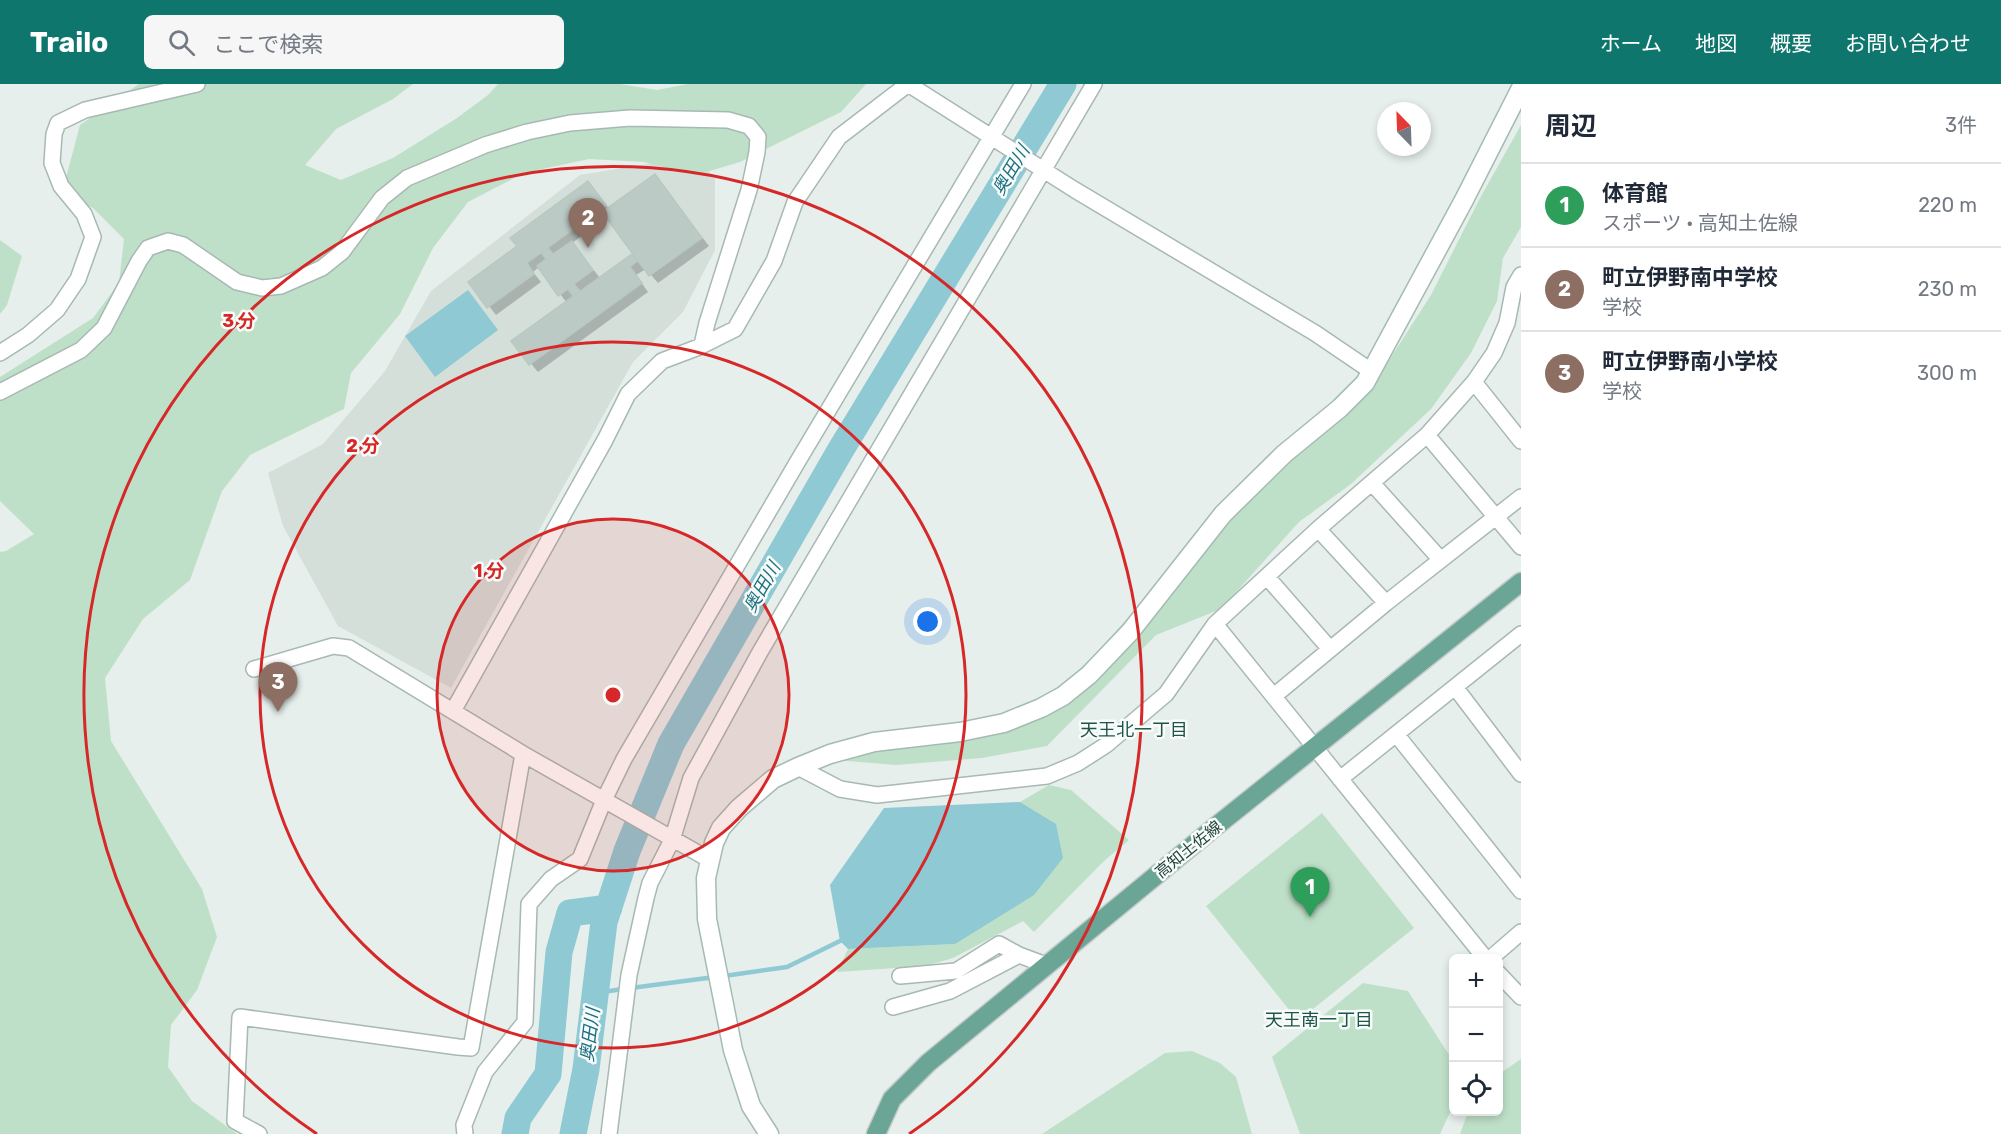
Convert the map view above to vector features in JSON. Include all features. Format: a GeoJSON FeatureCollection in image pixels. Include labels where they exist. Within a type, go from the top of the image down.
{"type":"FeatureCollection","features":[{"type":"Feature","properties":{"kind":"main road","name":"高知土佐線"},"geometry":{"type":"LineString","coordinates":[[876,1134],[892,1099],[928,1063],[1521,582]]}},
{"type":"Feature","properties":{"kind":"street"},"geometry":{"type":"LineString","coordinates":[[0,353],[28,335],[57,310],[78,279],[93,237],[84,214],[61,186],[52,163],[54,134],[58,123],[85,110],[196,84]]}},
{"type":"Feature","properties":{"kind":"street"},"geometry":{"type":"LineString","coordinates":[[453,711],[605,440],[628,394],[662,361],[735,329],[774,261],[795,202],[839,137],[908,84],[1044,170],[1315,333],[1371,371]]}},
{"type":"Feature","properties":{"kind":"street"},"geometry":{"type":"LineString","coordinates":[[465,1134],[464,1125],[484,1072],[525,1022],[529,904],[552,879],[580,859],[624,759],[792,471],[1023,84]]}},
{"type":"Feature","properties":{"kind":"street"},"geometry":{"type":"LineString","coordinates":[[609,1134],[629,975],[650,884],[672,840],[691,778],[755,661],[1094,84]]}},
{"type":"Feature","properties":{"kind":"street"},"geometry":{"type":"LineString","coordinates":[[769,1134],[751,1106],[733,1050],[707,919],[706,879],[714,843],[721,828],[739,808],[773,779],[798,767],[830,754],[874,742],[960,732],[1004,723],[1063,696],[1089,675],[1130,632],[1223,514],[1284,454],[1340,408],[1365,382],[1464,200],[1521,88]]}},
{"type":"Feature","properties":{"kind":"street"},"geometry":{"type":"LineString","coordinates":[[0,392],[81,350],[104,328],[148,248],[168,241],[183,245],[237,282],[262,288],[281,286],[322,268],[342,252],[382,198],[407,178],[485,145],[527,132],[570,123],[630,118],[728,120],[749,126],[758,137],[749,190],[702,345]]}},
{"type":"Feature","properties":{"kind":"street"},"geometry":{"type":"LineString","coordinates":[[798,767],[840,789],[877,795],[1047,776],[1078,763],[1106,745],[1166,694],[1215,624],[1318,529],[1427,435],[1474,382],[1494,353],[1507,323],[1514,287],[1521,274]]}},
{"type":"Feature","properties":{"kind":"street"},"geometry":{"type":"LineString","coordinates":[[1511,301],[1521,315]]}},
{"type":"Feature","properties":{"kind":"street"},"geometry":{"type":"LineString","coordinates":[[1474,382],[1521,441]]}},
{"type":"Feature","properties":{"kind":"street"},"geometry":{"type":"LineString","coordinates":[[1427,435],[1521,546]]}},
{"type":"Feature","properties":{"kind":"street"},"geometry":{"type":"LineString","coordinates":[[1372,483],[1441,560]]}},
{"type":"Feature","properties":{"kind":"street"},"geometry":{"type":"LineString","coordinates":[[1274,696],[1521,496]]}},
{"type":"Feature","properties":{"kind":"street"},"geometry":{"type":"LineString","coordinates":[[1318,529],[1386,603]]}},
{"type":"Feature","properties":{"kind":"street"},"geometry":{"type":"LineString","coordinates":[[1267,577],[1330,649]]}},
{"type":"Feature","properties":{"kind":"street"},"geometry":{"type":"LineString","coordinates":[[1215,624],[1482,954]]}},
{"type":"Feature","properties":{"kind":"street"},"geometry":{"type":"LineString","coordinates":[[1340,779],[1521,634]]}},
{"type":"Feature","properties":{"kind":"street"},"geometry":{"type":"LineString","coordinates":[[254,669],[333,646],[349,648],[523,754],[710,860]]}},
{"type":"Feature","properties":{"kind":"street"},"geometry":{"type":"LineString","coordinates":[[1455,687],[1521,774]]}},
{"type":"Feature","properties":{"kind":"street"},"geometry":{"type":"LineString","coordinates":[[1396,734],[1521,891]]}},
{"type":"Feature","properties":{"kind":"street"},"geometry":{"type":"LineString","coordinates":[[259,1134],[235,1121],[240,1017],[471,1047],[523,754]]}},
{"type":"Feature","properties":{"kind":"street"},"geometry":{"type":"LineString","coordinates":[[1496,954],[1521,932]]}},
{"type":"Feature","properties":{"kind":"street"},"geometry":{"type":"LineString","coordinates":[[900,976],[956,970],[999,944],[1018,955],[1046,965]]}},
{"type":"Feature","properties":{"kind":"street"},"geometry":{"type":"LineString","coordinates":[[893,1007],[950,991],[1018,955]]}},
{"type":"Feature","properties":{"kind":"street"},"geometry":{"type":"LineString","coordinates":[[1503,978],[1521,997]]}},
{"type":"Feature","properties":{"kind":"shaded area"},"geometry":{"type":"Polygon","coordinates":[[[695,156],[715,179],[715,250],[683,312],[633,362],[451,688],[338,626],[283,526],[268,473],[323,444],[385,371],[431,291],[580,175],[695,156]]]}},
{"type":"Feature","properties":{"kind":"green space"},"geometry":{"type":"Polygon","coordinates":[[[139,84],[413,84],[393,99],[336,129],[305,165],[341,180],[393,158],[457,118],[488,95],[498,84],[620,84],[657,90],[688,84],[866,84],[841,112],[740,162],[696,175],[644,162],[589,159],[524,173],[468,202],[433,248],[400,314],[351,373],[344,409],[250,455],[222,491],[190,580],[143,619],[105,678],[111,741],[202,889],[217,937],[197,990],[171,1025],[168,1067],[192,1101],[237,1134],[0,1134],[0,552],[6,551],[34,534],[0,501],[0,377],[93,318],[119,283],[124,239],[93,208],[62,193],[80,125],[139,84]]]}},
{"type":"Feature","properties":{"kind":"green space"},"geometry":{"type":"Polygon","coordinates":[[[1521,125],[1521,227],[1503,258],[1497,301],[1471,353],[1431,409],[1351,484],[1299,522],[1221,609],[1156,635],[1047,746],[982,758],[896,765],[811,758],[1033,715],[1096,653],[1215,522],[1313,425],[1386,365],[1431,295],[1480,198],[1521,125]]]}},
{"type":"Feature","properties":{"kind":"green space"},"geometry":{"type":"Polygon","coordinates":[[[0,240],[22,256],[7,305],[0,314],[0,240]]]}},
{"type":"Feature","properties":{"kind":"green space"},"geometry":{"type":"Polygon","coordinates":[[[1049,785],[1071,790],[1129,840],[1104,861],[1034,932],[1023,921],[953,958],[926,966],[837,972],[848,949],[955,944],[1055,824],[1020,802],[1049,785]]]}},
{"type":"Feature","properties":{"kind":"green space"},"geometry":{"type":"Polygon","coordinates":[[[1322,813],[1414,928],[1298,1021],[1206,906],[1322,813]]]}},
{"type":"Feature","properties":{"kind":"green space"},"geometry":{"type":"Polygon","coordinates":[[[1363,983],[1408,991],[1449,1055],[1449,1115],[1440,1134],[1300,1134],[1272,1057],[1363,983]]]}},
{"type":"Feature","properties":{"kind":"green space"},"geometry":{"type":"Polygon","coordinates":[[[1192,1051],[1220,1063],[1236,1077],[1252,1134],[1042,1134],[1165,1053],[1192,1051]]]}},
{"type":"Feature","properties":{"kind":"green space"},"geometry":{"type":"Polygon","coordinates":[[[1521,1059],[1521,1134],[1460,1134],[1467,1116],[1503,1116],[1503,1071],[1521,1059]]]}},
{"type":"Feature","properties":{"kind":"water"},"geometry":{"type":"Polygon","coordinates":[[[468,290],[498,330],[435,377],[405,336],[468,290]]]}},
{"type":"Feature","properties":{"kind":"water"},"geometry":{"type":"Polygon","coordinates":[[[1020,802],[1056,824],[1063,858],[1034,895],[955,944],[848,949],[840,941],[830,885],[884,808],[1020,802]]]}},
{"type":"Feature","properties":{"kind":"building"},"geometry":{"type":"Polygon","coordinates":[[[655,174],[702,238],[649,276],[602,212],[655,174]]]}},
{"type":"Feature","properties":{"kind":"building"},"geometry":{"type":"Polygon","coordinates":[[[588,181],[606,205],[527,263],[534,274],[487,308],[468,282],[517,246],[510,238],[588,181]]]}},
{"type":"Feature","properties":{"kind":"building"},"geometry":{"type":"Polygon","coordinates":[[[572,241],[593,270],[574,284],[580,291],[573,296],[568,289],[558,296],[537,266],[546,259],[541,252],[548,248],[553,254],[572,241]]]}},
{"type":"Feature","properties":{"kind":"building"},"geometry":{"type":"Polygon","coordinates":[[[632,254],[637,261],[630,267],[642,283],[529,365],[511,341],[632,254]]]}},
{"type":"Feature","properties":{"kind":"waterway","name":"奥田川"},"geometry":{"type":"LineString","coordinates":[[573,1134],[586,1069],[604,922],[627,851],[671,744],[840,451],[1063,84]]}},
{"type":"Feature","properties":{"kind":"waterway"},"geometry":{"type":"LineString","coordinates":[[515,1134],[518,1118],[548,1074],[559,952],[570,913],[609,908]]}},
{"type":"Feature","properties":{"kind":"waterway"},"geometry":{"type":"LineString","coordinates":[[724,976],[787,967],[840,941]]}},
{"type":"Feature","properties":{"kind":"waterway"},"geometry":{"type":"LineString","coordinates":[[631,988],[715,977]]}},
{"type":"Feature","properties":{"kind":"waterway"},"geometry":{"type":"LineString","coordinates":[[596,993],[623,989]]}},
{"type":"Feature","properties":{"kind":"place","name":"町立伊野南中学校"},"geometry":{"type":"Point","coordinates":[588,248]}},
{"type":"Feature","properties":{"kind":"place","name":"町立伊野南小学校"},"geometry":{"type":"Point","coordinates":[278,712]}},
{"type":"Feature","properties":{"kind":"place","name":"体育館"},"geometry":{"type":"Point","coordinates":[1310,917]}},
{"type":"Feature","properties":{"kind":"district","name":"天王北一丁目"},"geometry":{"type":"Point","coordinates":[1134,730]}},
{"type":"Feature","properties":{"kind":"district","name":"天王南一丁目"},"geometry":{"type":"Point","coordinates":[1319,1020]}}]}
